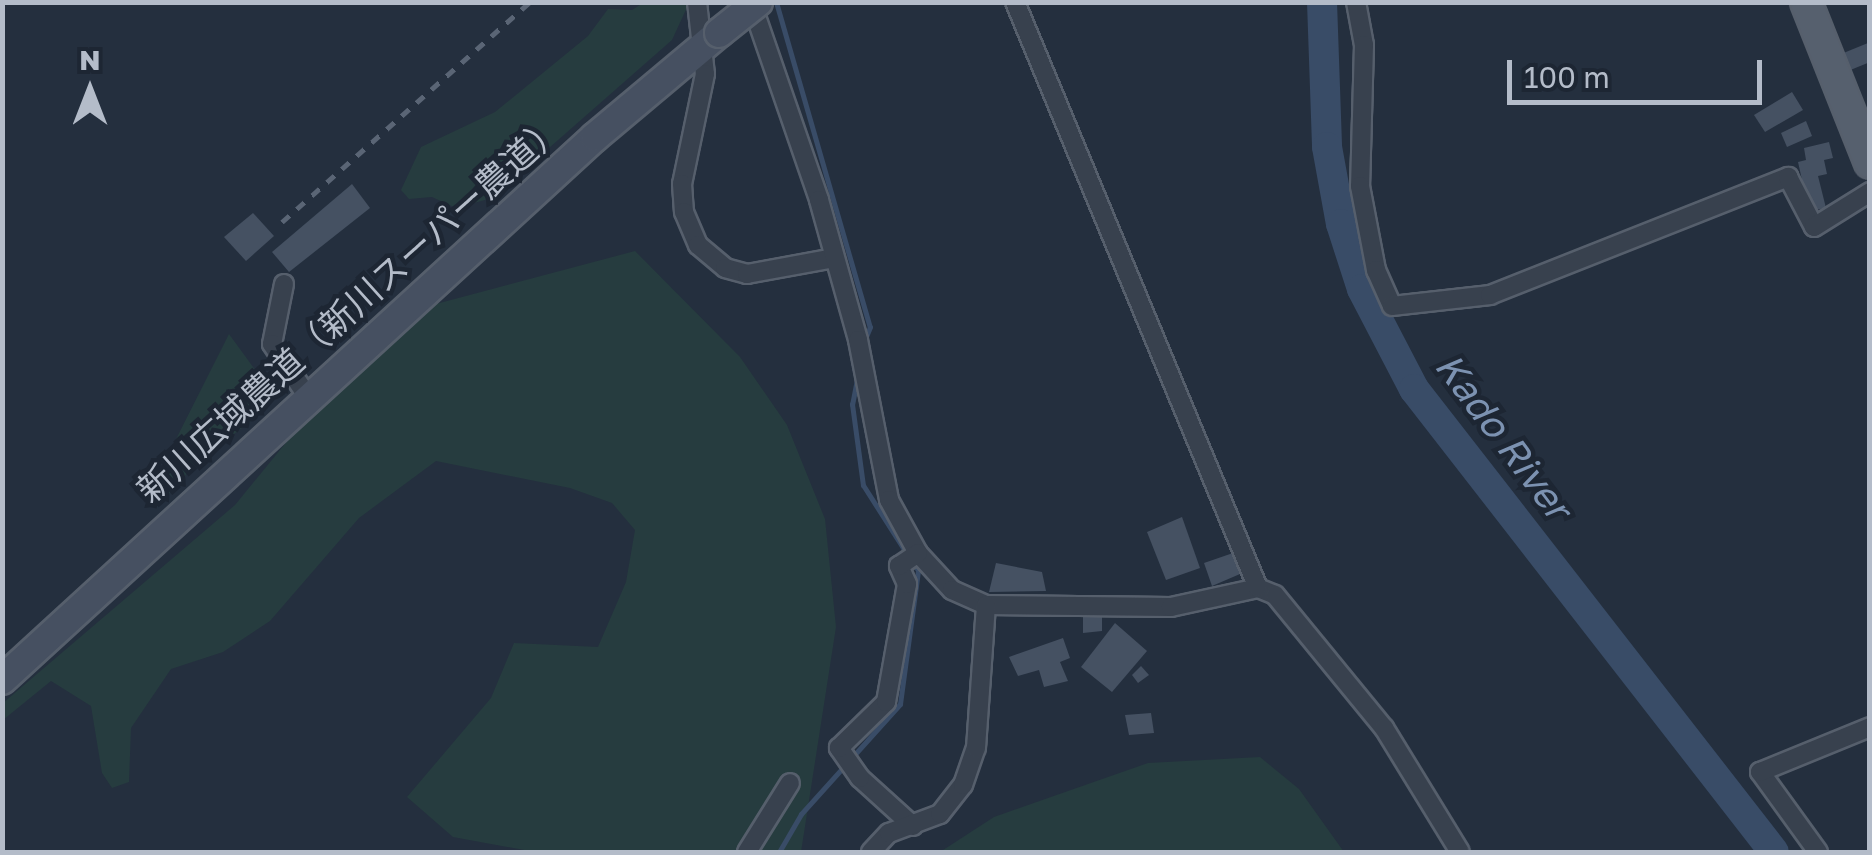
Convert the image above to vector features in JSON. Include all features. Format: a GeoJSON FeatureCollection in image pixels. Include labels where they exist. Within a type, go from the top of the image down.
{"type":"FeatureCollection","features":[{"type":"Feature","properties":{"kind":"main road"},"geometry":{"type":"LineString","coordinates":[[1806,2],[1870,162]]}},
{"type":"Feature","properties":{"kind":"street"},"geometry":{"type":"LineString","coordinates":[[697,2],[710,39],[682,184],[684,212],[698,245],[724,268],[748,274],[834,258]]}},
{"type":"Feature","properties":{"kind":"street"},"geometry":{"type":"LineString","coordinates":[[754,2],[858,340],[889,500],[918,553],[952,590],[986,605],[1171,607],[1258,588],[1275,595],[1384,728],[1460,852]]}},
{"type":"Feature","properties":{"kind":"street","name":"新川広域農道（新川スーパー農道）"},"geometry":{"type":"LineString","coordinates":[[2,680],[308,397],[754,2]]}},
{"type":"Feature","properties":{"kind":"street"},"geometry":{"type":"LineString","coordinates":[[1015,2],[1258,588]]}},
{"type":"Feature","properties":{"kind":"street"},"geometry":{"type":"LineString","coordinates":[[1356,2],[1364,45],[1360,186],[1376,270],[1392,306],[1490,296],[1788,177],[1814,227],[1870,192]]}},
{"type":"Feature","properties":{"kind":"street"},"geometry":{"type":"LineString","coordinates":[[284,284],[272,344],[308,397]]}},
{"type":"Feature","properties":{"kind":"street"},"geometry":{"type":"LineString","coordinates":[[912,826],[856,772],[839,748],[886,702],[907,584],[900,565],[918,553]]}},
{"type":"Feature","properties":{"kind":"street"},"geometry":{"type":"LineString","coordinates":[[871,852],[889,833],[940,814],[962,786],[976,748],[986,605]]}},
{"type":"Feature","properties":{"kind":"street"},"geometry":{"type":"LineString","coordinates":[[1818,852],[1760,772],[1870,727]]}},
{"type":"Feature","properties":{"kind":"street"},"geometry":{"type":"LineString","coordinates":[[747,852],[790,783]]}},
{"type":"Feature","properties":{"kind":"green space"},"geometry":{"type":"Polygon","coordinates":[[[643,3],[689,3],[672,40],[492,198],[456,208],[432,197],[409,199],[401,190],[421,147],[495,112],[588,36],[608,9],[632,10],[643,3]]]}},
{"type":"Feature","properties":{"kind":"green space"},"geometry":{"type":"Polygon","coordinates":[[[635,251],[740,357],[787,425],[825,519],[836,627],[801,852],[535,852],[453,837],[407,797],[491,698],[514,643],[598,647],[626,582],[635,530],[612,503],[570,488],[436,461],[359,518],[270,621],[223,652],[171,669],[131,728],[129,782],[112,788],[102,773],[91,706],[51,681],[3,720],[3,703],[235,505],[325,395],[436,304],[635,251]]]}},
{"type":"Feature","properties":{"kind":"green space"},"geometry":{"type":"Polygon","coordinates":[[[229,334],[256,371],[258,416],[199,460],[168,495],[167,457],[229,334]]]}},
{"type":"Feature","properties":{"kind":"green space"},"geometry":{"type":"Polygon","coordinates":[[[1260,757],[1299,789],[1344,852],[940,852],[994,817],[1148,763],[1260,757]]]}},
{"type":"Feature","properties":{"kind":"building"},"geometry":{"type":"Polygon","coordinates":[[[1868,43],[1870,62],[1848,71],[1841,54],[1868,43]]]}},
{"type":"Feature","properties":{"kind":"building"},"geometry":{"type":"Polygon","coordinates":[[[1792,92],[1803,110],[1765,132],[1754,115],[1792,92]]]}},
{"type":"Feature","properties":{"kind":"building"},"geometry":{"type":"Polygon","coordinates":[[[1806,121],[1812,136],[1787,147],[1781,133],[1806,121]]]}},
{"type":"Feature","properties":{"kind":"building"},"geometry":{"type":"Polygon","coordinates":[[[1829,142],[1833,158],[1824,160],[1827,174],[1818,176],[1826,208],[1809,211],[1798,162],[1806,160],[1804,148],[1829,142]]]}},
{"type":"Feature","properties":{"kind":"building"},"geometry":{"type":"Polygon","coordinates":[[[352,184],[370,208],[289,272],[272,252],[352,184]]]}},
{"type":"Feature","properties":{"kind":"building"},"geometry":{"type":"Polygon","coordinates":[[[253,213],[274,236],[246,261],[224,237],[253,213]]]}},
{"type":"Feature","properties":{"kind":"building"},"geometry":{"type":"Polygon","coordinates":[[[1182,517],[1200,568],[1166,580],[1147,532],[1182,517]]]}},
{"type":"Feature","properties":{"kind":"building"},"geometry":{"type":"Polygon","coordinates":[[[1233,553],[1240,574],[1212,586],[1204,563],[1233,553]]]}},
{"type":"Feature","properties":{"kind":"building"},"geometry":{"type":"Polygon","coordinates":[[[996,563],[1042,572],[1046,591],[989,592],[996,563]]]}},
{"type":"Feature","properties":{"kind":"building"},"geometry":{"type":"Polygon","coordinates":[[[1083,617],[1102,617],[1102,631],[1083,633],[1083,617]]]}},
{"type":"Feature","properties":{"kind":"building"},"geometry":{"type":"Polygon","coordinates":[[[1115,623],[1147,651],[1112,692],[1081,667],[1115,623]]]}},
{"type":"Feature","properties":{"kind":"building"},"geometry":{"type":"Polygon","coordinates":[[[1063,638],[1070,658],[1060,662],[1068,681],[1044,687],[1039,670],[1018,676],[1009,657],[1063,638]]]}},
{"type":"Feature","properties":{"kind":"building"},"geometry":{"type":"Polygon","coordinates":[[[1141,666],[1149,675],[1138,683],[1132,675],[1141,666]]]}},
{"type":"Feature","properties":{"kind":"building"},"geometry":{"type":"Polygon","coordinates":[[[1151,713],[1154,733],[1129,735],[1125,715],[1151,713]]]}},
{"type":"Feature","properties":{"kind":"waterway"},"geometry":{"type":"LineString","coordinates":[[776,2],[870,327],[865,339]]}},
{"type":"Feature","properties":{"kind":"waterway","name":"Kado River"},"geometry":{"type":"LineString","coordinates":[[1322,2],[1327,147],[1341,224],[1362,289],[1414,389],[1774,852]]}},
{"type":"Feature","properties":{"kind":"waterway"},"geometry":{"type":"LineString","coordinates":[[858,374],[852,404],[863,485],[907,554]]}},
{"type":"Feature","properties":{"kind":"waterway"},"geometry":{"type":"LineString","coordinates":[[779,852],[801,814],[900,704],[918,570],[913,563]]}},
{"type":"Feature","properties":{"kind":"railway"},"geometry":{"type":"LineString","coordinates":[[282,222],[530,2]]}}]}
